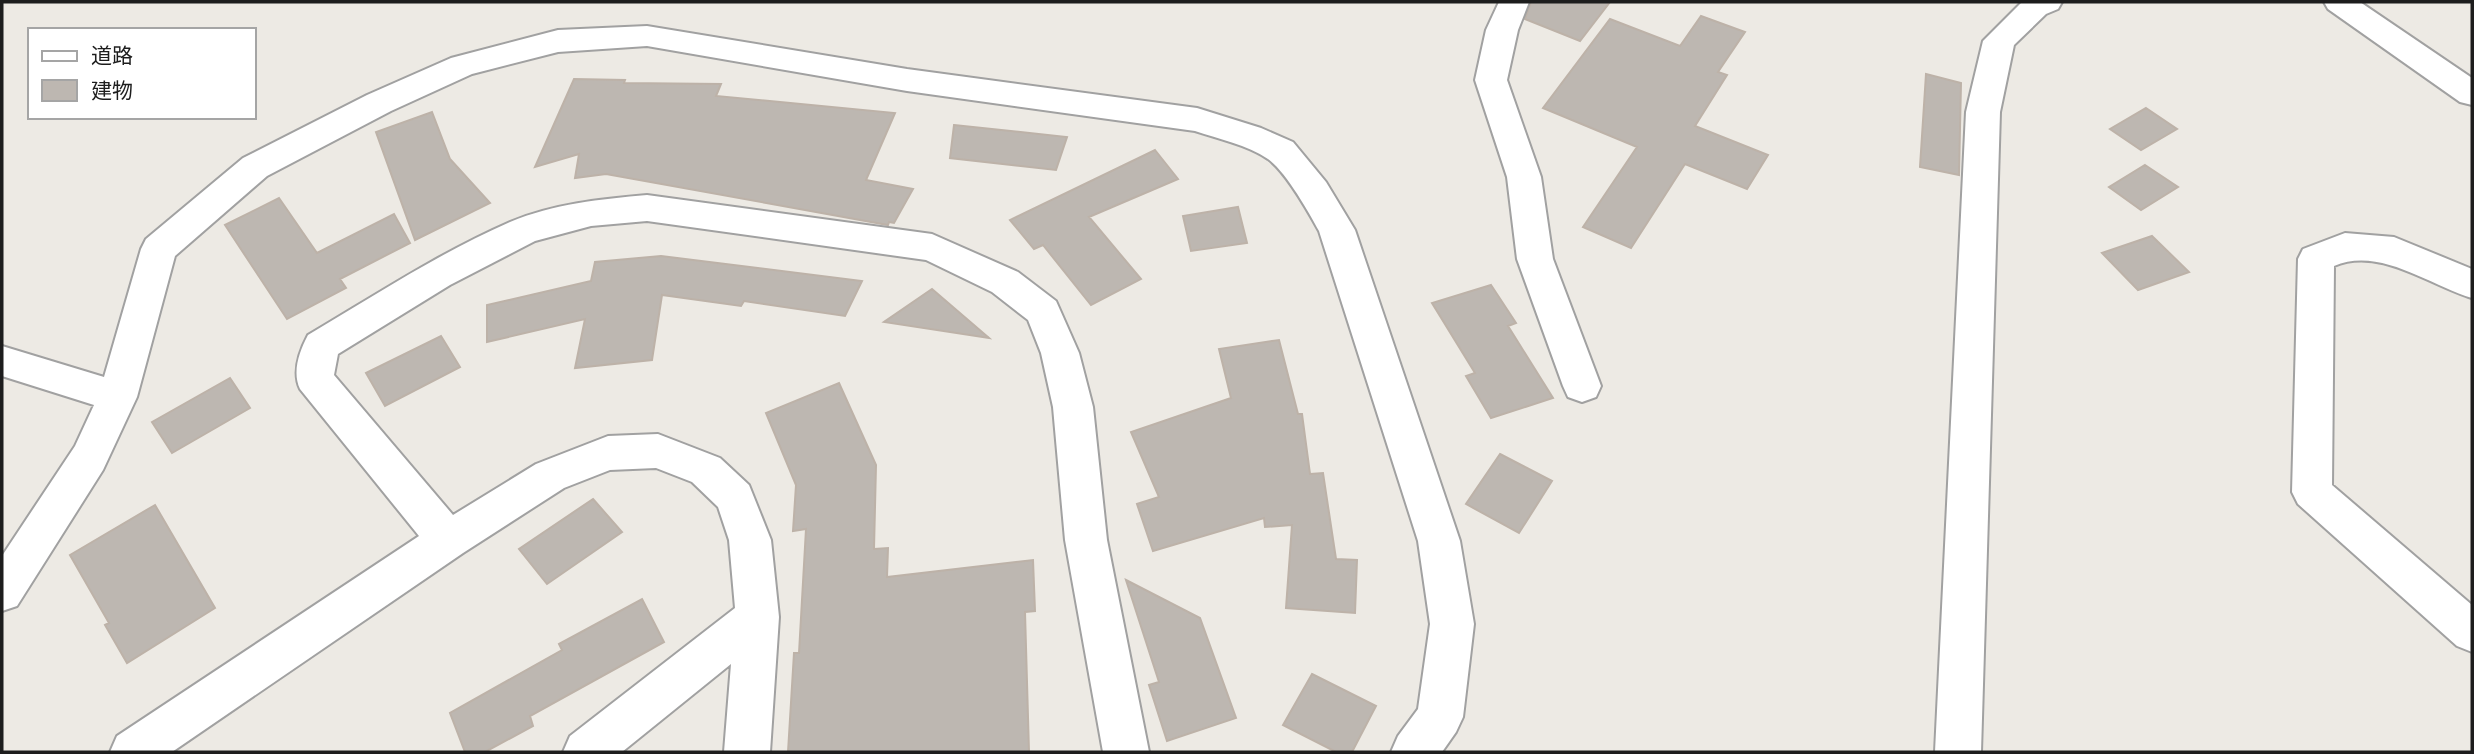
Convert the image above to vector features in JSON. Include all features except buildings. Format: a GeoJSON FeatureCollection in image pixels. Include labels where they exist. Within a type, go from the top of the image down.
{"type":"FeatureCollection","features":[{"type":"Feature","properties":{"kind":"street"},"geometry":{"type":"LineString","coordinates":[[1514,2],[1502,30],[1491,80],[1524,177],[1535,259],[1582,386]]}},
{"type":"Feature","properties":{"kind":"street"},"geometry":{"type":"LineString","coordinates":[[1958,752],[1983,112],[1998,41],[2035,6],[2047,2]]}},
{"type":"Feature","properties":{"kind":"street"},"geometry":{"type":"LineString","coordinates":[[2339,2],[2472,93]]}},
{"type":"Feature","properties":{"kind":"street"},"geometry":{"type":"LineString","coordinates":[[6,579],[89,458],[118,397],[159,249],[255,167],[379,103],[463,66],[558,41],[647,36],[907,80],[1196,120],[1249,136],[1281,151],[1314,191],[1336,230],[1439,541],[1452,624],[1440,717],[1414,752]]}},
{"type":"Feature","properties":{"kind":"street"},"geometry":{"type":"LineString","coordinates":[[448,540],[314,378],[321,346],[437,275],[524,232],[591,214],[647,208],[932,247],[1005,282],[1043,312],[1060,353],[1073,407],[1086,540],[1126,752]]}},
{"type":"Feature","properties":{"kind":"street"},"geometry":{"type":"LineString","coordinates":[[2472,284],[2394,251],[2345,246],[2316,259],[2312,492],[2472,632]]}},
{"type":"Feature","properties":{"kind":"street"},"geometry":{"type":"LineString","coordinates":[[2,361],[118,397]]}},
{"type":"Feature","properties":{"kind":"street"},"geometry":{"type":"LineString","coordinates":[[133,752],[448,540],[550,477],[608,453],[659,451],[706,471],[735,497],[750,540],[757,617],[747,752]]}},
{"type":"Feature","properties":{"kind":"street"},"geometry":{"type":"LineString","coordinates":[[586,752],[757,617]]}}]}
